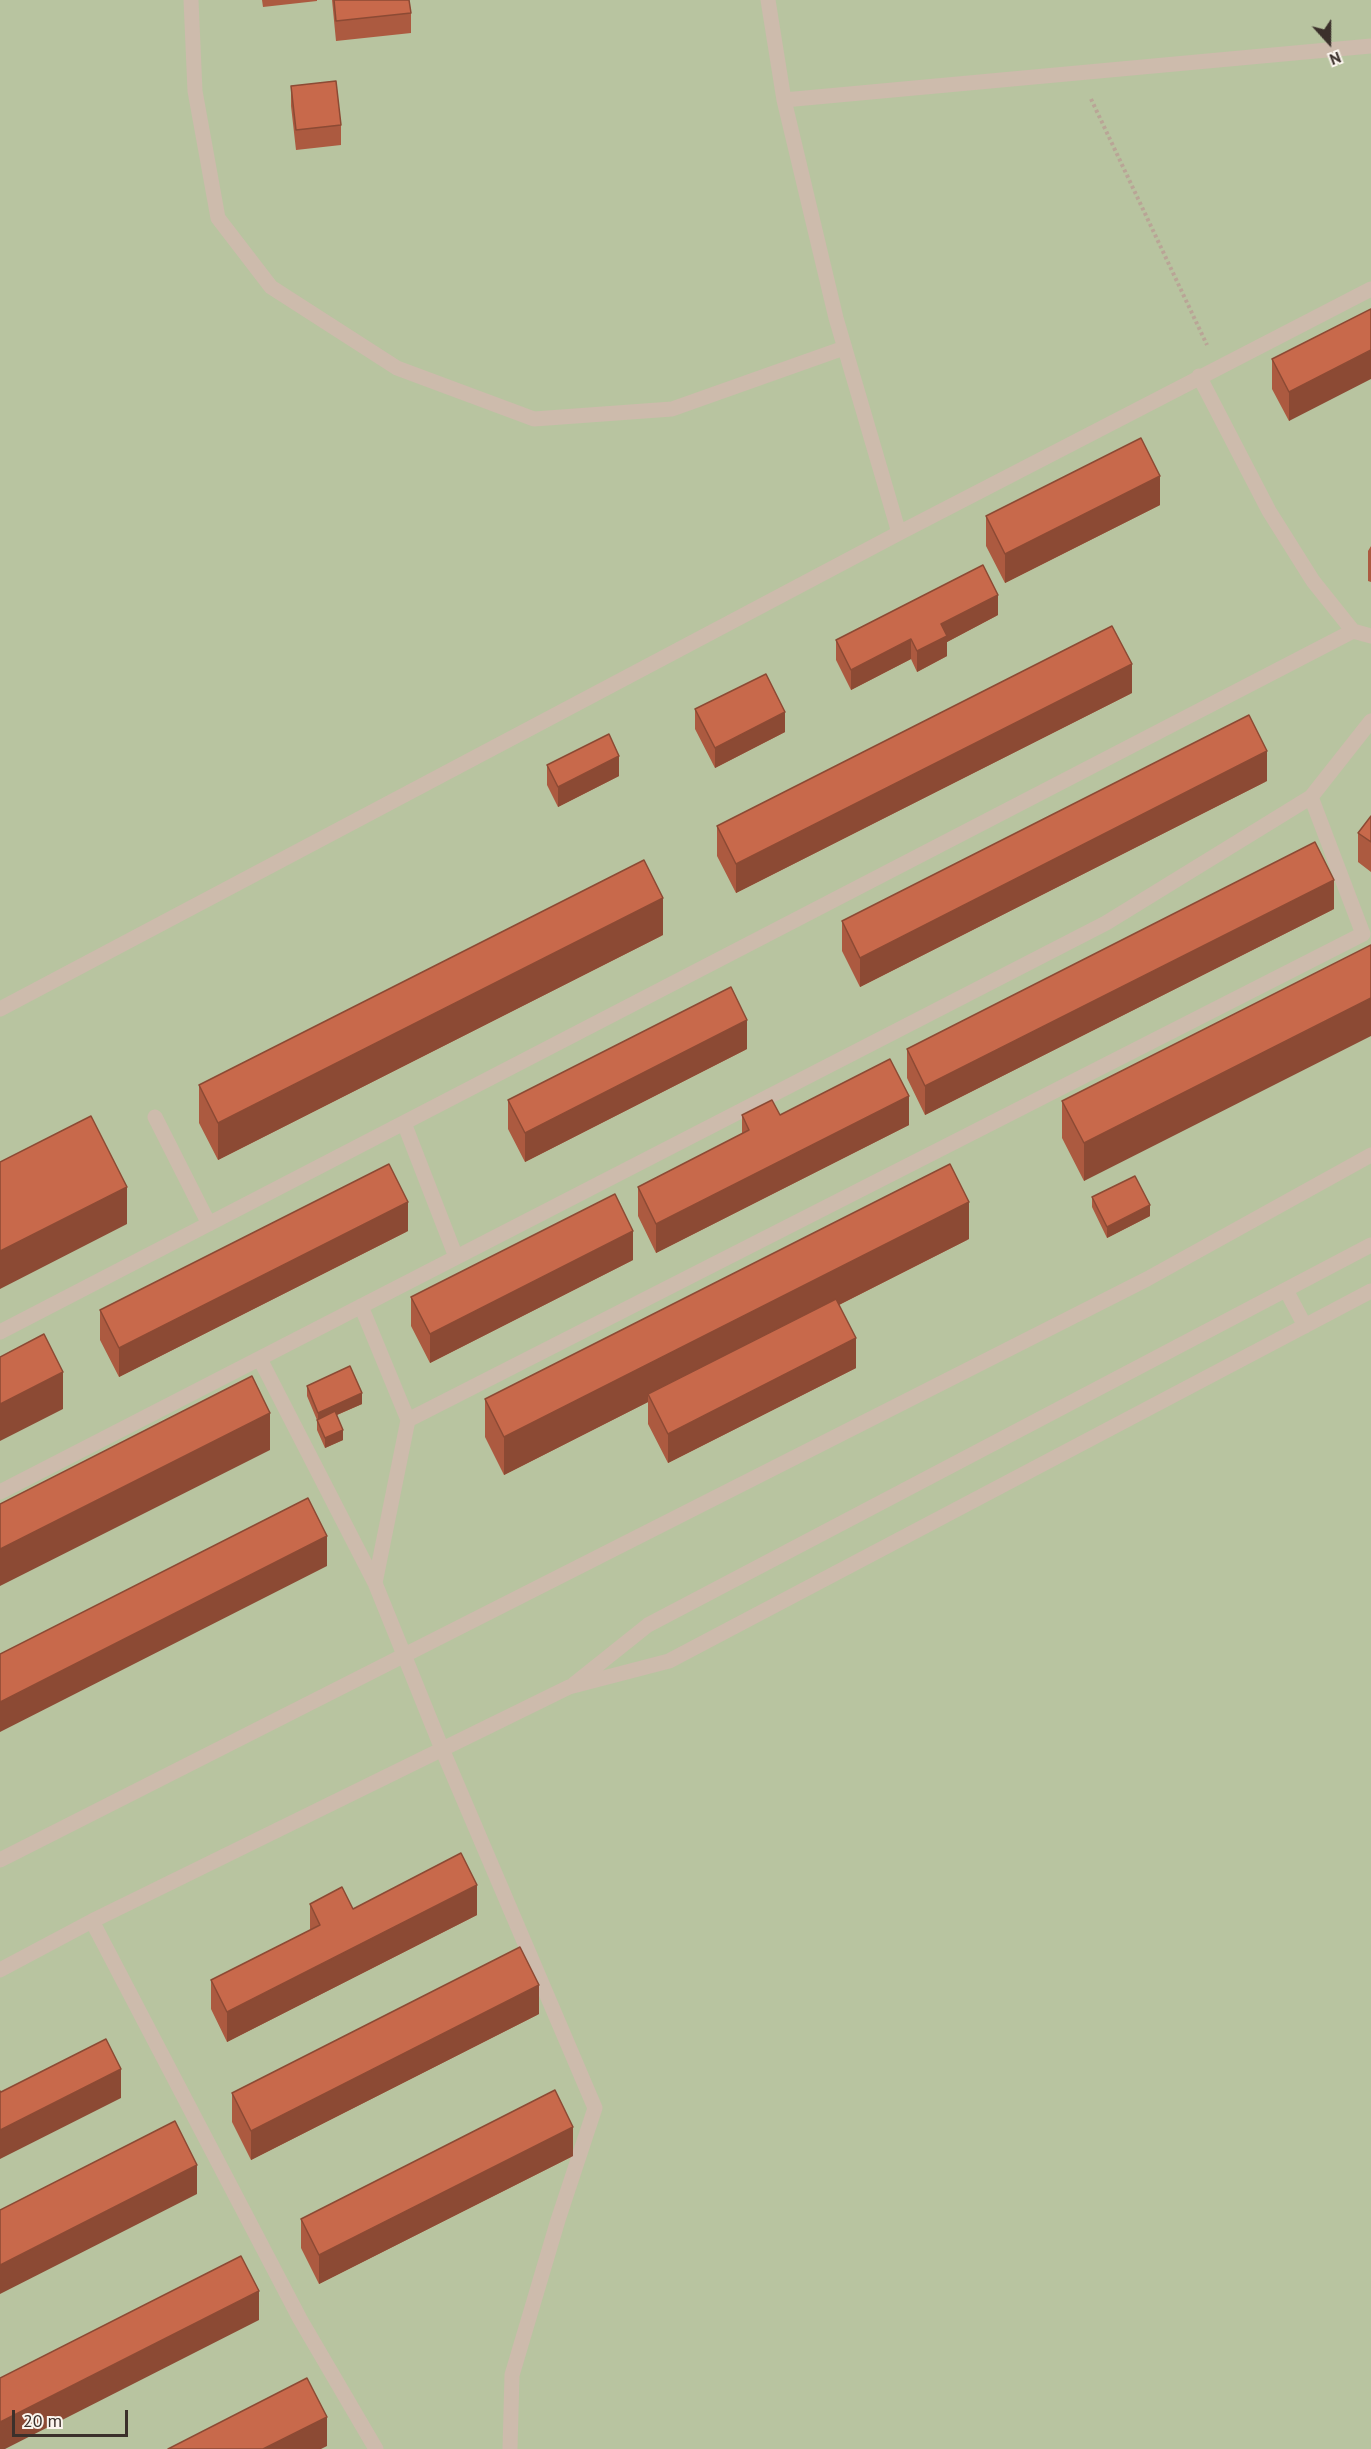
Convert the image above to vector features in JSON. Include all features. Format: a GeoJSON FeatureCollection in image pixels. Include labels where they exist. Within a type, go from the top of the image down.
{"type":"FeatureCollection","features":[{"type":"Feature","properties":{"kind":"lane"},"geometry":{"type":"LineString","coordinates":[[191,0],[195,91],[218,218],[272,287],[397,368],[534,419],[672,409],[844,348]]}},
{"type":"Feature","properties":{"kind":"lane"},"geometry":{"type":"LineString","coordinates":[[768,0],[784,100],[844,348],[898,533]]}},
{"type":"Feature","properties":{"kind":"lane"},"geometry":{"type":"LineString","coordinates":[[784,100],[1371,46]]}},
{"type":"Feature","properties":{"kind":"lane"},"geometry":{"type":"LineString","coordinates":[[0,1009],[898,533],[1371,289]]}},
{"type":"Feature","properties":{"kind":"lane"},"geometry":{"type":"LineString","coordinates":[[1199,376],[1269,511],[1313,581],[1353,631],[1371,636]]}},
{"type":"Feature","properties":{"kind":"lane"},"geometry":{"type":"LineString","coordinates":[[0,1332],[1353,631]]}},
{"type":"Feature","properties":{"kind":"lane"},"geometry":{"type":"LineString","coordinates":[[0,1492],[1106,923],[1311,797],[1371,721]]}},
{"type":"Feature","properties":{"kind":"lane"},"geometry":{"type":"LineString","coordinates":[[408,1420],[1363,934],[1311,797]]}},
{"type":"Feature","properties":{"kind":"lane"},"geometry":{"type":"LineString","coordinates":[[154,1117],[209,1224]]}},
{"type":"Feature","properties":{"kind":"lane"},"geometry":{"type":"LineString","coordinates":[[404,1123],[456,1257]]}},
{"type":"Feature","properties":{"kind":"lane"},"geometry":{"type":"LineString","coordinates":[[0,1860],[1147,1279],[1371,1155]]}},
{"type":"Feature","properties":{"kind":"lane"},"geometry":{"type":"LineString","coordinates":[[569,1688],[648,1625],[1371,1245]]}},
{"type":"Feature","properties":{"kind":"lane"},"geometry":{"type":"LineString","coordinates":[[1286,1290],[1305,1326]]}},
{"type":"Feature","properties":{"kind":"lane"},"geometry":{"type":"LineString","coordinates":[[0,1970],[92,1921],[569,1688],[669,1661],[1371,1292]]}},
{"type":"Feature","properties":{"kind":"lane"},"geometry":{"type":"LineString","coordinates":[[361,1306],[408,1420],[375,1583]]}},
{"type":"Feature","properties":{"kind":"lane"},"geometry":{"type":"LineString","coordinates":[[260,1359],[375,1583],[442,1749],[595,2108],[558,2220],[512,2375],[510,2449]]}},
{"type":"Feature","properties":{"kind":"lane"},"geometry":{"type":"LineString","coordinates":[[92,1921],[300,2319],[376,2449]]}},
{"type":"Feature","properties":{"kind":"path"},"geometry":{"type":"LineString","coordinates":[[1079,73],[1218,367]]}},
{"type":"Feature","properties":{"kind":"green space"},"geometry":{"type":"Polygon","coordinates":[[[0,0],[1371,0],[1371,2449],[0,2449],[0,0]]]}},
{"type":"Feature","properties":{"kind":"building"},"geometry":{"type":"Polygon","coordinates":[[[334,0],[409,0],[411,13],[336,21],[334,0]]]}},
{"type":"Feature","properties":{"kind":"building"},"geometry":{"type":"Polygon","coordinates":[[[336,81],[341,125],[296,130],[291,86],[336,81]]]}},
{"type":"Feature","properties":{"kind":"building"},"geometry":{"type":"Polygon","coordinates":[[[1371,309],[1371,350],[1289,392],[1272,359],[1371,309]]]}},
{"type":"Feature","properties":{"kind":"building"},"geometry":{"type":"Polygon","coordinates":[[[1141,438],[1160,476],[1005,554],[986,516],[1141,438]]]}},
{"type":"Feature","properties":{"kind":"building"},"geometry":{"type":"Polygon","coordinates":[[[983,565],[998,595],[941,624],[947,636],[917,651],[911,639],[851,670],[836,640],[983,565]]]}},
{"type":"Feature","properties":{"kind":"building"},"geometry":{"type":"Polygon","coordinates":[[[1112,626],[1132,664],[736,864],[717,826],[1112,626]]]}},
{"type":"Feature","properties":{"kind":"building"},"geometry":{"type":"Polygon","coordinates":[[[766,674],[785,712],[715,748],[695,709],[766,674]]]}},
{"type":"Feature","properties":{"kind":"building"},"geometry":{"type":"Polygon","coordinates":[[[1249,715],[1267,751],[860,958],[842,921],[1249,715]]]}},
{"type":"Feature","properties":{"kind":"building"},"geometry":{"type":"Polygon","coordinates":[[[609,734],[619,756],[558,787],[547,765],[609,734]]]}},
{"type":"Feature","properties":{"kind":"building"},"geometry":{"type":"Polygon","coordinates":[[[1371,816],[1371,842],[1358,833],[1371,816]]]}},
{"type":"Feature","properties":{"kind":"building"},"geometry":{"type":"Polygon","coordinates":[[[1315,842],[1334,880],[925,1086],[907,1049],[1315,842]]]}},
{"type":"Feature","properties":{"kind":"building"},"geometry":{"type":"Polygon","coordinates":[[[644,860],[663,898],[218,1123],[199,1085],[644,860]]]}},
{"type":"Feature","properties":{"kind":"building"},"geometry":{"type":"Polygon","coordinates":[[[1371,945],[1371,998],[1084,1143],[1062,1101],[1371,945]]]}},
{"type":"Feature","properties":{"kind":"building"},"geometry":{"type":"Polygon","coordinates":[[[731,987],[747,1020],[525,1133],[508,1100],[731,987]]]}},
{"type":"Feature","properties":{"kind":"building"},"geometry":{"type":"Polygon","coordinates":[[[890,1059],[909,1096],[656,1224],[638,1187],[749,1130],[742,1115],[772,1100],[780,1115],[890,1059]]]}},
{"type":"Feature","properties":{"kind":"building"},"geometry":{"type":"Polygon","coordinates":[[[91,1116],[127,1187],[0,1251],[0,1162],[91,1116]]]}},
{"type":"Feature","properties":{"kind":"building"},"geometry":{"type":"Polygon","coordinates":[[[389,1164],[408,1202],[119,1348],[100,1310],[389,1164]]]}},
{"type":"Feature","properties":{"kind":"building"},"geometry":{"type":"Polygon","coordinates":[[[950,1164],[969,1202],[504,1437],[485,1399],[950,1164]]]}},
{"type":"Feature","properties":{"kind":"building"},"geometry":{"type":"Polygon","coordinates":[[[1135,1176],[1150,1205],[1107,1227],[1092,1197],[1135,1176]]]}},
{"type":"Feature","properties":{"kind":"building"},"geometry":{"type":"Polygon","coordinates":[[[615,1194],[633,1231],[430,1334],[411,1297],[615,1194]]]}},
{"type":"Feature","properties":{"kind":"building"},"geometry":{"type":"Polygon","coordinates":[[[836,1299],[856,1338],[668,1434],[648,1394],[836,1299]]]}},
{"type":"Feature","properties":{"kind":"building"},"geometry":{"type":"Polygon","coordinates":[[[44,1334],[63,1372],[0,1404],[0,1357],[44,1334]]]}},
{"type":"Feature","properties":{"kind":"building"},"geometry":{"type":"Polygon","coordinates":[[[350,1366],[362,1393],[318,1413],[307,1386],[350,1366]]]}},
{"type":"Feature","properties":{"kind":"building"},"geometry":{"type":"Polygon","coordinates":[[[252,1376],[270,1413],[0,1549],[0,1504],[252,1376]]]}},
{"type":"Feature","properties":{"kind":"building"},"geometry":{"type":"Polygon","coordinates":[[[335,1411],[343,1430],[325,1438],[317,1420],[335,1411]]]}},
{"type":"Feature","properties":{"kind":"building"},"geometry":{"type":"Polygon","coordinates":[[[308,1498],[327,1536],[0,1702],[0,1654],[308,1498]]]}},
{"type":"Feature","properties":{"kind":"building"},"geometry":{"type":"Polygon","coordinates":[[[461,1853],[477,1885],[227,2012],[211,1980],[320,1925],[310,1904],[342,1887],[353,1909],[461,1853]]]}},
{"type":"Feature","properties":{"kind":"building"},"geometry":{"type":"Polygon","coordinates":[[[520,1947],[539,1985],[251,2131],[232,2093],[520,1947]]]}},
{"type":"Feature","properties":{"kind":"building"},"geometry":{"type":"Polygon","coordinates":[[[106,2039],[121,2069],[0,2130],[0,2091],[106,2039]]]}},
{"type":"Feature","properties":{"kind":"building"},"geometry":{"type":"Polygon","coordinates":[[[555,2090],[573,2127],[319,2255],[301,2219],[555,2090]]]}},
{"type":"Feature","properties":{"kind":"building"},"geometry":{"type":"Polygon","coordinates":[[[175,2121],[197,2165],[0,2265],[0,2210],[175,2121]]]}},
{"type":"Feature","properties":{"kind":"building"},"geometry":{"type":"Polygon","coordinates":[[[241,2256],[259,2291],[0,2422],[0,2378],[241,2256]]]}},
{"type":"Feature","properties":{"kind":"building"},"geometry":{"type":"Polygon","coordinates":[[[307,2378],[327,2417],[263,2449],[168,2449],[307,2378]]]}}]}
